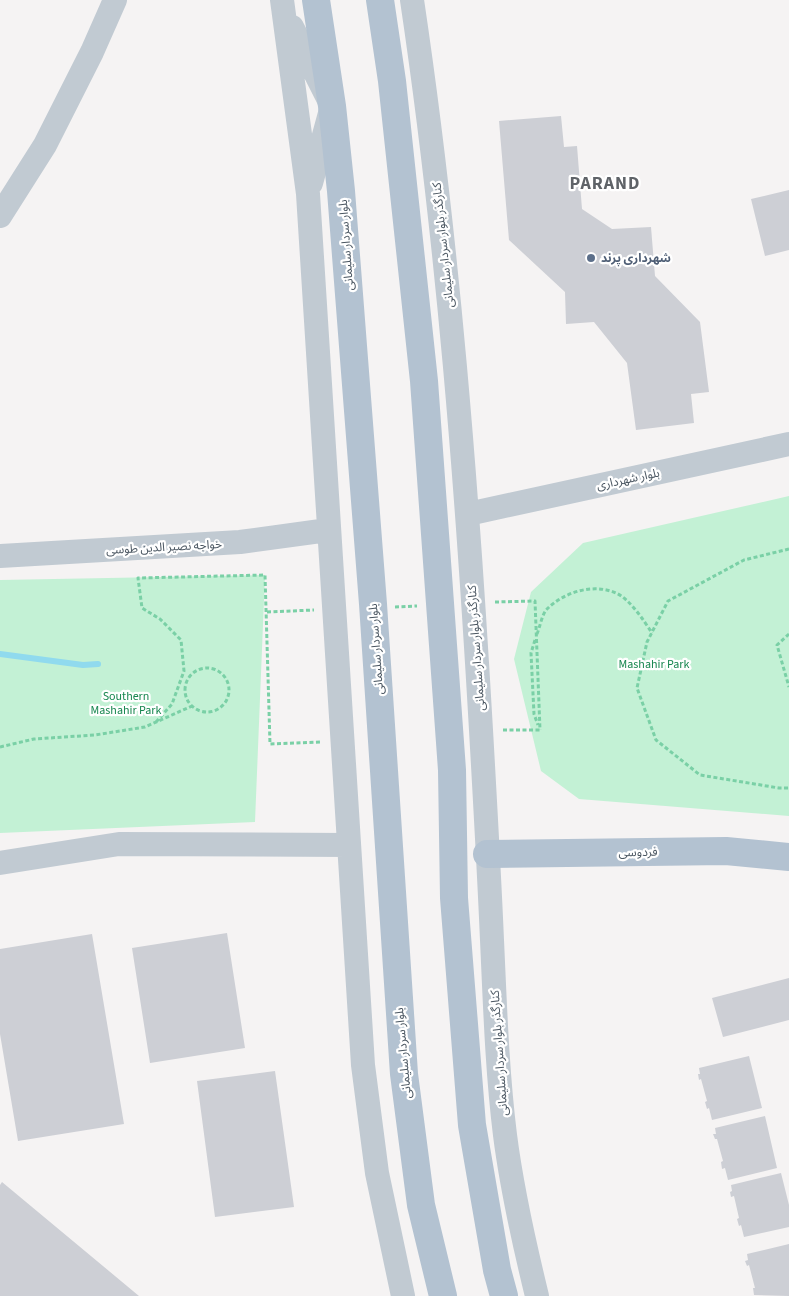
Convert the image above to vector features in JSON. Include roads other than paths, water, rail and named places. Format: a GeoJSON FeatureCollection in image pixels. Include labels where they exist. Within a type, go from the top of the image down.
{"type":"FeatureCollection","features":[{"type":"Feature","properties":{"kind":"main road","name":"بلوار سردار سلیمانی"},"geometry":{"type":"LineString","coordinates":[[316,0],[332,106],[341,191],[373,604],[404,1074],[421,1205],[443,1296]]}},
{"type":"Feature","properties":{"kind":"main road"},"geometry":{"type":"LineString","coordinates":[[380,0],[392,81],[424,381],[452,770],[454,898],[472,1125],[497,1270],[504,1296]]}},
{"type":"Feature","properties":{"kind":"main road","name":"فردوسی"},"geometry":{"type":"LineString","coordinates":[[488,854],[726,851],[789,857]]}},
{"type":"Feature","properties":{"kind":"street"},"geometry":{"type":"LineString","coordinates":[[0,216],[45,145],[92,52],[115,0]]}},
{"type":"Feature","properties":{"kind":"street","name":"کنارگذر بلوار سردار سلیمانی"},"geometry":{"type":"LineString","coordinates":[[412,0],[424,82],[450,301],[468,514],[488,854],[496,1046],[505,1136],[522,1234],[537,1296]]}},
{"type":"Feature","properties":{"kind":"street"},"geometry":{"type":"LineString","coordinates":[[283,6],[332,106],[308,194]]}},
{"type":"Feature","properties":{"kind":"street"},"geometry":{"type":"LineString","coordinates":[[283,6],[308,194],[363,1065],[377,1173],[403,1296]]}},
{"type":"Feature","properties":{"kind":"street","name":"بلوار شهرداری"},"geometry":{"type":"LineString","coordinates":[[468,514],[789,444]]}},
{"type":"Feature","properties":{"kind":"street","name":"خواجه نصیر الدین طوسی"},"geometry":{"type":"LineString","coordinates":[[0,556],[240,542],[328,530]]}},
{"type":"Feature","properties":{"kind":"street"},"geometry":{"type":"LineString","coordinates":[[442,639],[480,720]]}},
{"type":"Feature","properties":{"kind":"street"},"geometry":{"type":"LineString","coordinates":[[0,863],[119,844],[349,845]]}},
{"type":"Feature","properties":{"kind":"waterway"},"geometry":{"type":"LineString","coordinates":[[0,654],[83,665],[98,664]]}},
{"type":"Feature","properties":{"kind":"place","name":"شهرداری پرند"},"geometry":{"type":"Point","coordinates":[591,258]}},
{"type":"Feature","properties":{"kind":"district","name":"PARAND"},"geometry":{"type":"Point","coordinates":[605,183]}},
{"type":"Feature","properties":{"kind":"park label","name":"Mashahir Park"},"geometry":{"type":"Point","coordinates":[654,664]}},
{"type":"Feature","properties":{"kind":"park label","name":"Southern Mashahir Park"},"geometry":{"type":"Point","coordinates":[126,703]}}]}
